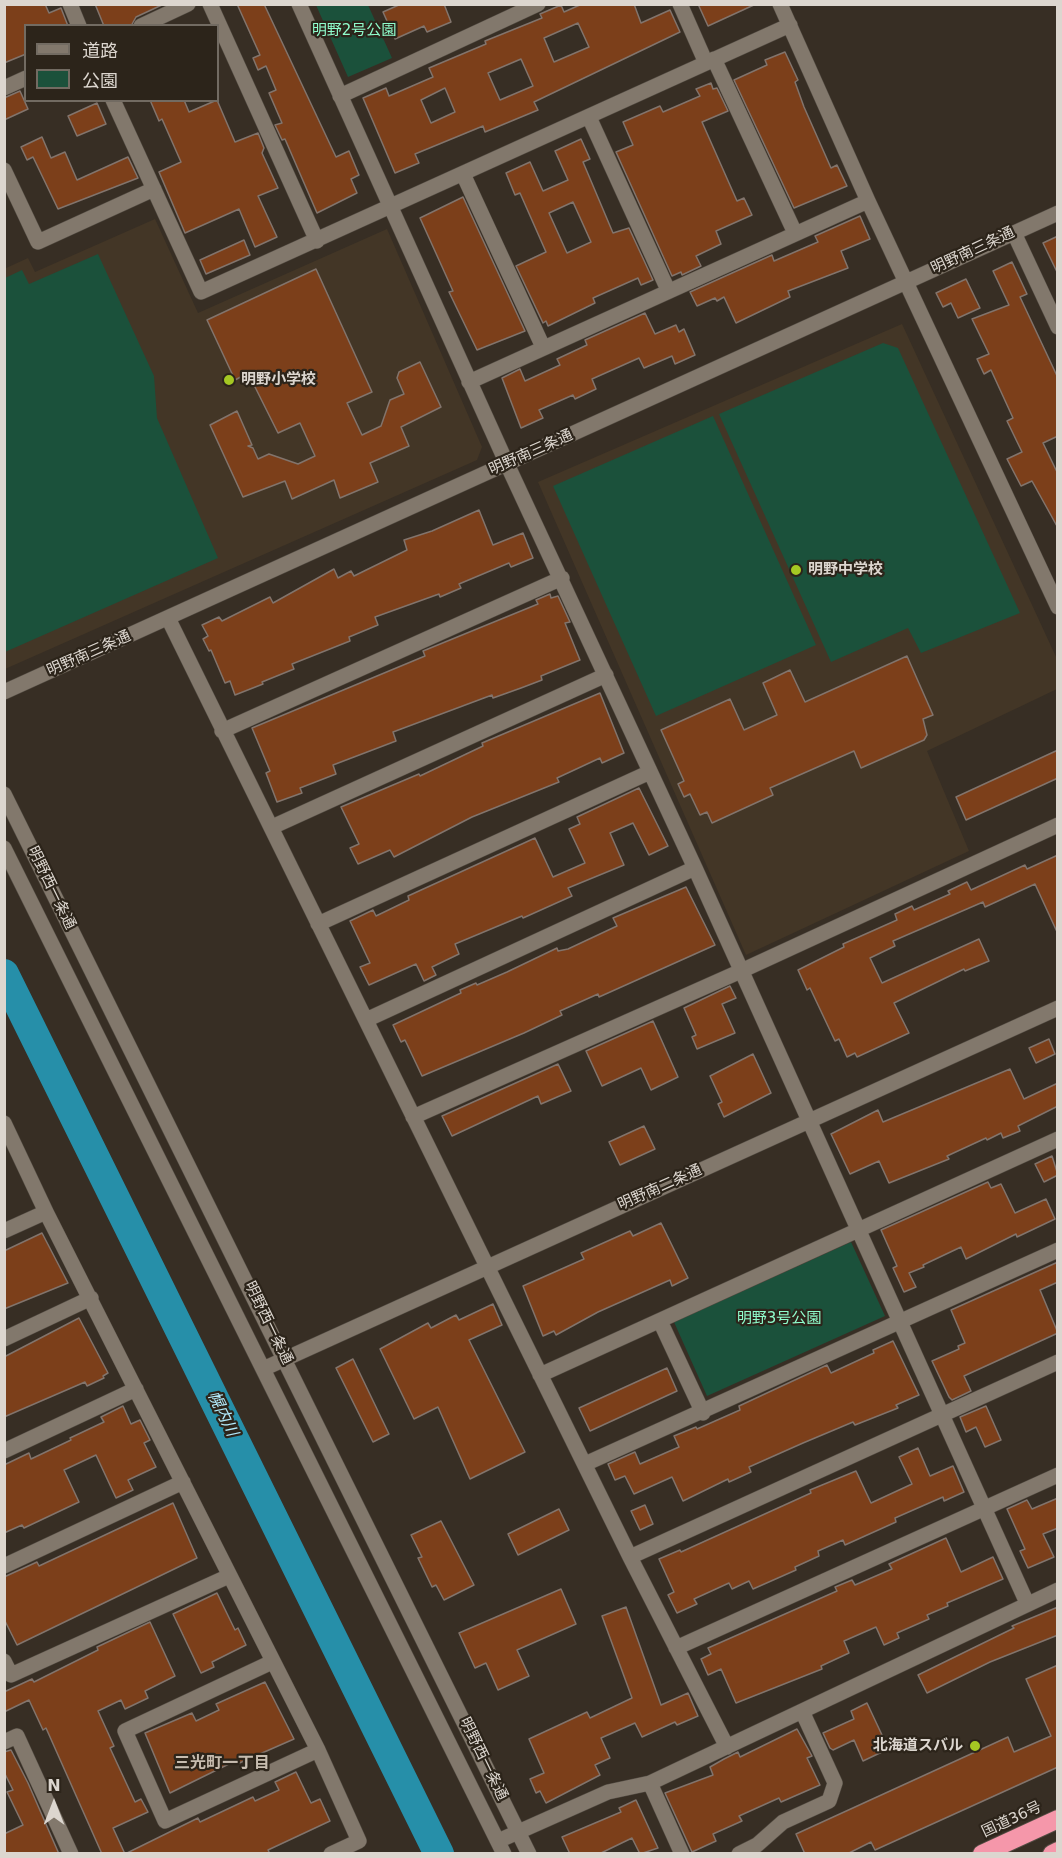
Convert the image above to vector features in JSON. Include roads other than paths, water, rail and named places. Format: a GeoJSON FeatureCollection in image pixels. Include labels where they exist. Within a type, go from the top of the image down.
{"type":"FeatureCollection","features":[{"type":"Feature","properties":{"kind":"highway","name":"国道36号"},"geometry":{"type":"LineString","coordinates":[[982,1854],[1058,1819]]}},
{"type":"Feature","properties":{"kind":"highway"},"geometry":{"type":"LineString","coordinates":[[1053,1854],[1058,1851]]}},
{"type":"Feature","properties":{"kind":"street"},"geometry":{"type":"LineString","coordinates":[[70,4],[78,24]]}},
{"type":"Feature","properties":{"kind":"street"},"geometry":{"type":"LineString","coordinates":[[145,24],[188,4]]}},
{"type":"Feature","properties":{"kind":"street"},"geometry":{"type":"LineString","coordinates":[[210,4],[317,241]]}},
{"type":"Feature","properties":{"kind":"street"},"geometry":{"type":"LineString","coordinates":[[299,4],[469,382],[695,868],[807,1121],[1028,1603]]}},
{"type":"Feature","properties":{"kind":"street"},"geometry":{"type":"LineString","coordinates":[[340,96],[538,4]]}},
{"type":"Feature","properties":{"kind":"street"},"geometry":{"type":"LineString","coordinates":[[680,4],[795,233]]}},
{"type":"Feature","properties":{"kind":"street"},"geometry":{"type":"LineString","coordinates":[[780,4],[868,201],[1058,607]]}},
{"type":"Feature","properties":{"kind":"street"},"geometry":{"type":"LineString","coordinates":[[115,102],[201,292],[790,25]]}},
{"type":"Feature","properties":{"kind":"street"},"geometry":{"type":"LineString","coordinates":[[4,88],[24,79]]}},
{"type":"Feature","properties":{"kind":"street"},"geometry":{"type":"LineString","coordinates":[[589,117],[668,290]]}},
{"type":"Feature","properties":{"kind":"street"},"geometry":{"type":"LineString","coordinates":[[4,170],[38,242],[154,189]]}},
{"type":"Feature","properties":{"kind":"street"},"geometry":{"type":"LineString","coordinates":[[463,174],[543,347]]}},
{"type":"Feature","properties":{"kind":"street"},"geometry":{"type":"LineString","coordinates":[[469,382],[868,201]]}},
{"type":"Feature","properties":{"kind":"street","name":"明野南三条通"},"geometry":{"type":"LineString","coordinates":[[4,692],[1058,213]]}},
{"type":"Feature","properties":{"kind":"street"},"geometry":{"type":"LineString","coordinates":[[1014,233],[1058,327]]}},
{"type":"Feature","properties":{"kind":"street"},"geometry":{"type":"LineString","coordinates":[[222,731],[562,578]]}},
{"type":"Feature","properties":{"kind":"street"},"geometry":{"type":"LineString","coordinates":[[168,618],[630,1557],[727,1747]]}},
{"type":"Feature","properties":{"kind":"street"},"geometry":{"type":"LineString","coordinates":[[272,827],[606,675]]}},
{"type":"Feature","properties":{"kind":"street"},"geometry":{"type":"LineString","coordinates":[[318,924],[650,772]]}},
{"type":"Feature","properties":{"kind":"street","name":"明野西一条通"},"geometry":{"type":"LineString","coordinates":[[4,794],[286,1359],[529,1854]]}},
{"type":"Feature","properties":{"kind":"street"},"geometry":{"type":"LineString","coordinates":[[413,1117],[741,971],[1058,825]]}},
{"type":"Feature","properties":{"kind":"street","name":"明野西一条通"},"geometry":{"type":"LineString","coordinates":[[4,848],[501,1847]]}},
{"type":"Feature","properties":{"kind":"street"},"geometry":{"type":"LineString","coordinates":[[366,1020],[695,868]]}},
{"type":"Feature","properties":{"kind":"street","name":"明野南二条通"},"geometry":{"type":"LineString","coordinates":[[263,1369],[1058,1008]]}},
{"type":"Feature","properties":{"kind":"street"},"geometry":{"type":"LineString","coordinates":[[4,1123],[46,1212],[318,1750],[359,1841],[331,1854]]}},
{"type":"Feature","properties":{"kind":"street"},"geometry":{"type":"LineString","coordinates":[[540,1375],[858,1228],[1058,1139]]}},
{"type":"Feature","properties":{"kind":"street"},"geometry":{"type":"LineString","coordinates":[[4,1231],[46,1212]]}},
{"type":"Feature","properties":{"kind":"street"},"geometry":{"type":"LineString","coordinates":[[585,1464],[703,1413],[1058,1250]]}},
{"type":"Feature","properties":{"kind":"street"},"geometry":{"type":"LineString","coordinates":[[4,1339],[91,1298]]}},
{"type":"Feature","properties":{"kind":"street"},"geometry":{"type":"LineString","coordinates":[[660,1321],[703,1413]]}},
{"type":"Feature","properties":{"kind":"street"},"geometry":{"type":"LineString","coordinates":[[630,1557],[1058,1362]]}},
{"type":"Feature","properties":{"kind":"street"},"geometry":{"type":"LineString","coordinates":[[4,1451],[136,1389]]}},
{"type":"Feature","properties":{"kind":"street"},"geometry":{"type":"LineString","coordinates":[[676,1648],[1058,1475]]}},
{"type":"Feature","properties":{"kind":"street"},"geometry":{"type":"LineString","coordinates":[[4,1566],[183,1482]]}},
{"type":"Feature","properties":{"kind":"street"},"geometry":{"type":"LineString","coordinates":[[4,1661],[11,1676],[229,1576]]}},
{"type":"Feature","properties":{"kind":"street"},"geometry":{"type":"LineString","coordinates":[[501,1847],[519,1832],[608,1792],[650,1783],[1058,1590]]}},
{"type":"Feature","properties":{"kind":"street"},"geometry":{"type":"LineString","coordinates":[[272,1662],[125,1731],[165,1821],[318,1750]]}},
{"type":"Feature","properties":{"kind":"street"},"geometry":{"type":"LineString","coordinates":[[739,1854],[757,1845],[783,1822],[829,1802],[835,1783],[802,1711]]}},
{"type":"Feature","properties":{"kind":"street"},"geometry":{"type":"LineString","coordinates":[[4,1742],[17,1736],[71,1854]]}},
{"type":"Feature","properties":{"kind":"street"},"geometry":{"type":"LineString","coordinates":[[650,1783],[682,1854]]}},
{"type":"Feature","properties":{"kind":"waterway","name":"幌内川"},"geometry":{"type":"LineString","coordinates":[[4,974],[439,1854]]}},
{"type":"Feature","properties":{"kind":"place","name":"明野小学校"},"geometry":{"type":"Point","coordinates":[229,380]}},
{"type":"Feature","properties":{"kind":"place","name":"明野中学校"},"geometry":{"type":"Point","coordinates":[796,570]}},
{"type":"Feature","properties":{"kind":"place","name":"北海道スバル"},"geometry":{"type":"Point","coordinates":[975,1746]}},
{"type":"Feature","properties":{"kind":"district","name":"三光町一丁目"},"geometry":{"type":"Point","coordinates":[222,1764]}},
{"type":"Feature","properties":{"kind":"park label","name":"明野2号公園"},"geometry":{"type":"Point","coordinates":[354,31]}},
{"type":"Feature","properties":{"kind":"park label","name":"明野3号公園"},"geometry":{"type":"Point","coordinates":[779,1319]}}]}
